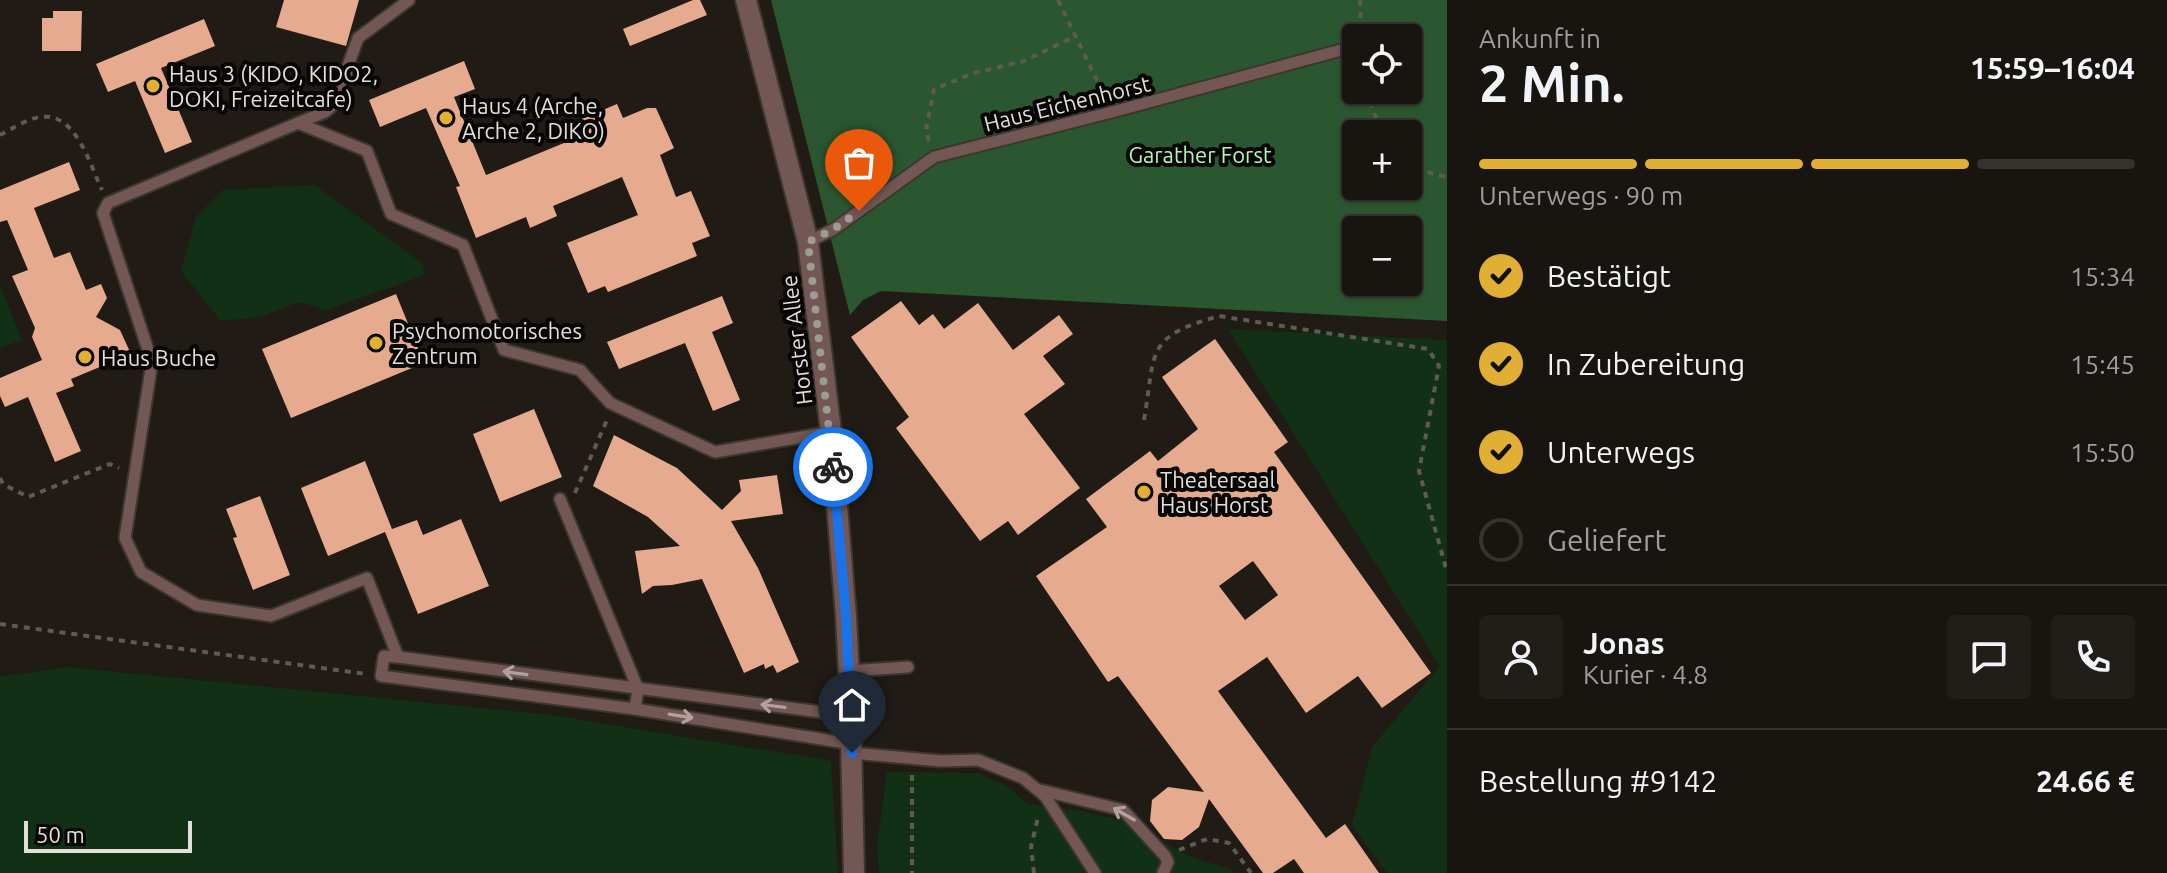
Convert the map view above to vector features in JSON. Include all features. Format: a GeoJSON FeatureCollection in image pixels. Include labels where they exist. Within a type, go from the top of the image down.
{"type":"FeatureCollection","features":[{"type":"Feature","properties":{"kind":"street","name":"Horster Allee"},"geometry":{"type":"LineString","coordinates":[[746,0],[808,242],[831,432],[849,671],[854,873]]}},
{"type":"Feature","properties":{"kind":"lane"},"geometry":{"type":"LineString","coordinates":[[398,657],[367,578],[271,616],[197,605],[141,572],[125,538],[152,362],[103,213],[108,203],[325,112],[341,98],[358,38],[409,0]]}},
{"type":"Feature","properties":{"kind":"lane","name":"Haus Eichenhorst"},"geometry":{"type":"LineString","coordinates":[[808,242],[834,229],[934,157],[1342,50]]}},
{"type":"Feature","properties":{"kind":"lane"},"geometry":{"type":"LineString","coordinates":[[298,123],[367,151],[391,214],[463,245],[504,350],[580,370],[613,405],[715,452],[831,432]]}},
{"type":"Feature","properties":{"kind":"lane"},"geometry":{"type":"LineString","coordinates":[[560,499],[638,689],[635,709]]}},
{"type":"Feature","properties":{"kind":"lane"},"geometry":{"type":"LineString","coordinates":[[851,716],[398,657],[384,656],[381,676],[635,709],[912,758],[978,760],[1023,778],[1042,793],[1095,873]]}},
{"type":"Feature","properties":{"kind":"lane"},"geometry":{"type":"LineString","coordinates":[[849,671],[908,667]]}},
{"type":"Feature","properties":{"kind":"lane"},"geometry":{"type":"LineString","coordinates":[[1042,793],[1123,810],[1165,856],[1168,862],[1163,873]]}},
{"type":"Feature","properties":{"kind":"path"},"geometry":{"type":"LineString","coordinates":[[1058,0],[1112,112]]}},
{"type":"Feature","properties":{"kind":"path"},"geometry":{"type":"LineString","coordinates":[[1360,0],[1361,24]]}},
{"type":"Feature","properties":{"kind":"path"},"geometry":{"type":"LineString","coordinates":[[934,157],[926,130],[934,89],[974,73],[1024,61],[1076,36]]}},
{"type":"Feature","properties":{"kind":"path"},"geometry":{"type":"LineString","coordinates":[[0,135],[40,117],[58,118],[73,131],[108,203]]}},
{"type":"Feature","properties":{"kind":"path"},"geometry":{"type":"LineString","coordinates":[[1422,171],[1447,177]]}},
{"type":"Feature","properties":{"kind":"path"},"geometry":{"type":"LineString","coordinates":[[1144,420],[1154,355],[1166,337],[1191,324],[1219,316],[1428,349],[1439,366],[1419,471],[1447,572]]}},
{"type":"Feature","properties":{"kind":"path"},"geometry":{"type":"LineString","coordinates":[[566,513],[613,405]]}},
{"type":"Feature","properties":{"kind":"path"},"geometry":{"type":"LineString","coordinates":[[0,478],[3,484],[28,497],[110,464],[134,476]]}},
{"type":"Feature","properties":{"kind":"path"},"geometry":{"type":"LineString","coordinates":[[0,624],[381,676]]}},
{"type":"Feature","properties":{"kind":"path"},"geometry":{"type":"LineString","coordinates":[[912,758],[912,873]]}},
{"type":"Feature","properties":{"kind":"path"},"geometry":{"type":"LineString","coordinates":[[1034,873],[1031,847],[1042,793]]}},
{"type":"Feature","properties":{"kind":"path"},"geometry":{"type":"LineString","coordinates":[[1165,856],[1207,839],[1229,843],[1251,873]]}},
{"type":"Feature","properties":{"kind":"green space","name":"Garather Forst"},"geometry":{"type":"Polygon","coordinates":[[[771,0],[1447,0],[1447,321],[881,291],[863,300],[850,315],[771,0]]]}},
{"type":"Feature","properties":{"kind":"green space"},"geometry":{"type":"Polygon","coordinates":[[[315,185],[423,264],[425,275],[326,310],[299,302],[260,317],[221,321],[181,271],[196,217],[223,190],[315,185]]]}},
{"type":"Feature","properties":{"kind":"green space"},"geometry":{"type":"Polygon","coordinates":[[[0,285],[22,340],[0,348],[0,285]]]}},
{"type":"Feature","properties":{"kind":"green space"},"geometry":{"type":"Polygon","coordinates":[[[1228,329],[1447,340],[1447,873],[1387,873],[1352,825],[1372,747],[1440,666],[1228,329]]]}},
{"type":"Feature","properties":{"kind":"green space"},"geometry":{"type":"Polygon","coordinates":[[[66,667],[553,715],[831,761],[838,873],[0,873],[0,677],[66,667]]]}},
{"type":"Feature","properties":{"kind":"green space"},"geometry":{"type":"Polygon","coordinates":[[[887,772],[978,773],[1008,787],[1028,804],[1076,810],[1124,821],[1191,857],[1234,873],[879,873],[877,845],[887,772]]]}},
{"type":"Feature","properties":{"kind":"building"},"geometry":{"type":"Polygon","coordinates":[[[284,0],[359,0],[346,46],[276,27],[284,0]]]}},
{"type":"Feature","properties":{"kind":"building"},"geometry":{"type":"Polygon","coordinates":[[[693,0],[700,0],[707,15],[630,46],[623,29],[693,0]]]}},
{"type":"Feature","properties":{"kind":"building"},"geometry":{"type":"Polygon","coordinates":[[[53,11],[82,11],[81,51],[42,51],[42,18],[53,18],[53,11]]]}},
{"type":"Feature","properties":{"kind":"building","name":"Haus 3 (KIDO, KIDO2, DOKI, Freizeitcafe)"},"geometry":{"type":"Polygon","coordinates":[[[204,19],[215,46],[161,68],[192,142],[165,153],[135,81],[108,92],[96,64],[204,19]]]}},
{"type":"Feature","properties":{"kind":"building"},"geometry":{"type":"Polygon","coordinates":[[[464,61],[475,89],[454,97],[486,175],[564,143],[558,129],[617,104],[623,118],[647,108],[656,108],[674,148],[660,155],[676,197],[691,191],[710,236],[692,243],[697,256],[608,292],[605,286],[588,293],[567,243],[638,215],[622,177],[553,206],[557,216],[530,228],[526,217],[476,238],[456,187],[460,186],[426,108],[380,127],[369,100],[464,61]]]}},
{"type":"Feature","properties":{"kind":"building","name":"Haus Buche"},"geometry":{"type":"Polygon","coordinates":[[[69,162],[80,190],[34,208],[54,258],[70,252],[86,290],[101,284],[107,298],[96,317],[120,330],[131,354],[71,379],[74,386],[56,393],[81,451],[55,462],[28,397],[5,407],[0,396],[0,378],[42,360],[32,337],[35,328],[12,276],[28,270],[7,220],[0,222],[0,190],[69,162]]]}},
{"type":"Feature","properties":{"kind":"building"},"geometry":{"type":"Polygon","coordinates":[[[396,294],[424,363],[291,418],[262,349],[396,294]]]}},
{"type":"Feature","properties":{"kind":"building"},"geometry":{"type":"Polygon","coordinates":[[[722,296],[733,323],[712,332],[740,400],[713,411],[685,343],[619,369],[607,342],[722,296]]]}},
{"type":"Feature","properties":{"kind":"building"},"geometry":{"type":"Polygon","coordinates":[[[901,301],[919,325],[933,314],[944,329],[978,303],[1013,350],[1059,315],[1073,334],[1043,356],[1065,384],[1024,414],[1080,488],[1018,535],[1008,521],[980,541],[896,428],[909,417],[851,337],[901,301]]]}},
{"type":"Feature","properties":{"kind":"building"},"geometry":{"type":"Polygon","coordinates":[[[1215,339],[1288,442],[1274,452],[1431,673],[1382,708],[1358,676],[1306,713],[1267,657],[1218,691],[1326,838],[1345,824],[1379,873],[1304,873],[1294,859],[1273,873],[1263,873],[1209,799],[1199,827],[1182,840],[1164,839],[1150,821],[1152,800],[1168,787],[1204,792],[1118,676],[1108,682],[1036,576],[1107,527],[1086,499],[1150,451],[1158,461],[1198,429],[1162,377],[1215,339]],[[1253,561],[1219,586],[1245,620],[1278,595],[1253,561]]]}},
{"type":"Feature","properties":{"kind":"building"},"geometry":{"type":"Polygon","coordinates":[[[534,409],[562,477],[500,502],[473,434],[534,409]]]}},
{"type":"Feature","properties":{"kind":"building"},"geometry":{"type":"Polygon","coordinates":[[[614,435],[677,468],[722,510],[741,491],[739,480],[777,475],[783,514],[731,521],[758,568],[799,662],[777,673],[773,665],[765,669],[764,664],[744,673],[702,579],[653,586],[642,594],[635,551],[680,546],[648,517],[593,486],[614,435]]]}},
{"type":"Feature","properties":{"kind":"building"},"geometry":{"type":"Polygon","coordinates":[[[365,461],[392,529],[417,520],[423,535],[461,519],[489,586],[418,614],[385,532],[328,556],[301,488],[365,461]]]}},
{"type":"Feature","properties":{"kind":"building"},"geometry":{"type":"Polygon","coordinates":[[[260,496],[290,575],[253,590],[233,538],[237,537],[226,509],[260,496]]]}},
{"type":"Feature","properties":{"kind":"way so far"},"geometry":{"type":"LineString","coordinates":[[833,467],[808,242],[859,211]]}},
{"type":"Feature","properties":{"kind":"place","name":"Haus 3 (KIDO, KIDO2, DOKI, Freizeitcafe)"},"geometry":{"type":"Point","coordinates":[153,86]}},
{"type":"Feature","properties":{"kind":"place","name":"Haus 4 (Arche, Arche 2, DIKO)"},"geometry":{"type":"Point","coordinates":[446,118]}},
{"type":"Feature","properties":{"kind":"place","name":"Psychomotorisches Zentrum"},"geometry":{"type":"Point","coordinates":[376,343]}},
{"type":"Feature","properties":{"kind":"place","name":"Haus Buche"},"geometry":{"type":"Point","coordinates":[85,357]}},
{"type":"Feature","properties":{"kind":"place","name":"Theatersaal Haus Horst"},"geometry":{"type":"Point","coordinates":[1144,492]}},
{"type":"Feature","properties":{"kind":"route"},"geometry":{"type":"LineString","coordinates":[[833,467],[846,616],[852,753]]}}]}
